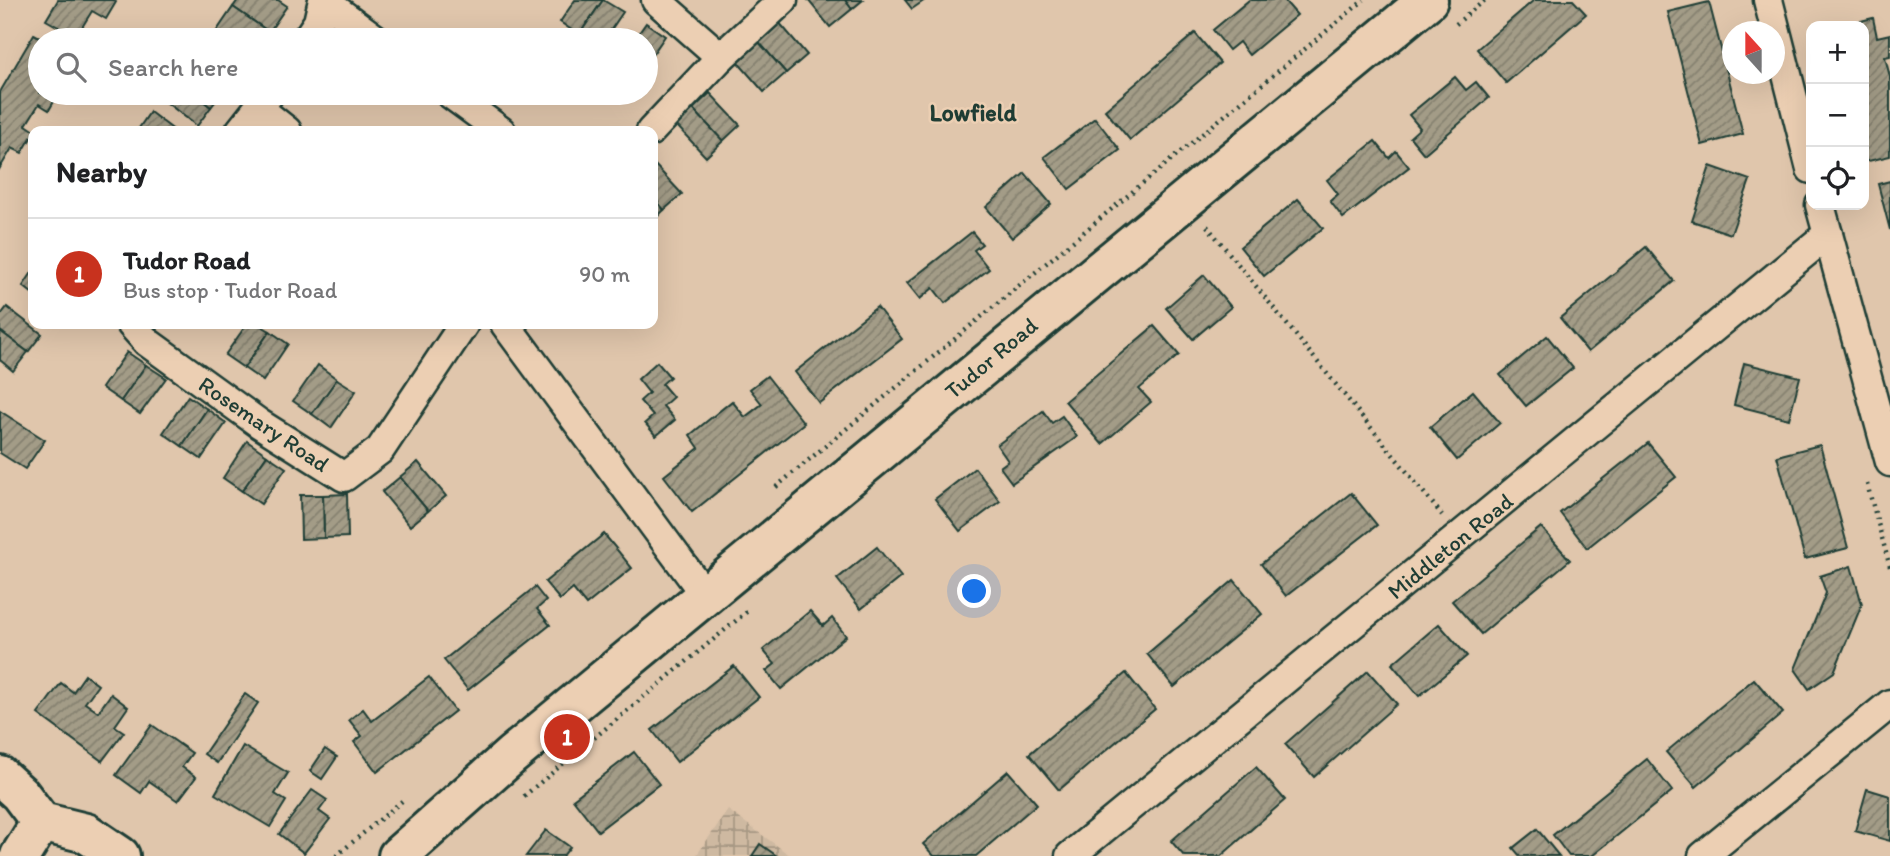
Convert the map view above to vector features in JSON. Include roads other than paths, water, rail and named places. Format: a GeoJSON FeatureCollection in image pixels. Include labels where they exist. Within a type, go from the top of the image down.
{"type":"FeatureCollection","features":[{"type":"Feature","properties":{"kind":"street"},"geometry":{"type":"LineString","coordinates":[[314,28],[323,0],[361,28]]}},
{"type":"Feature","properties":{"kind":"street"},"geometry":{"type":"LineString","coordinates":[[656,0],[721,57]]}},
{"type":"Feature","properties":{"kind":"street"},"geometry":{"type":"LineString","coordinates":[[656,126],[721,57],[783,0]]}},
{"type":"Feature","properties":{"kind":"street","name":"Tudor Road"},"geometry":{"type":"LineString","coordinates":[[398,856],[446,811],[705,595],[1428,0]]}},
{"type":"Feature","properties":{"kind":"street"},"geometry":{"type":"LineString","coordinates":[[1768,0],[1806,149]]}},
{"type":"Feature","properties":{"kind":"street"},"geometry":{"type":"LineString","coordinates":[[244,126],[260,105]]}},
{"type":"Feature","properties":{"kind":"street"},"geometry":{"type":"LineString","coordinates":[[268,105],[283,126]]}},
{"type":"Feature","properties":{"kind":"street"},"geometry":{"type":"LineString","coordinates":[[465,105],[494,126]]}},
{"type":"Feature","properties":{"kind":"street"},"geometry":{"type":"LineString","coordinates":[[1821,210],[1890,462]]}},
{"type":"Feature","properties":{"kind":"street","name":"Middleton Road"},"geometry":{"type":"LineString","coordinates":[[1070,856],[1828,234]]}},
{"type":"Feature","properties":{"kind":"street","name":"Rosemary Road"},"geometry":{"type":"LineString","coordinates":[[135,329],[147,342],[260,424],[344,478],[380,450],[461,329]]}},
{"type":"Feature","properties":{"kind":"street"},"geometry":{"type":"LineString","coordinates":[[509,329],[705,595]]}},
{"type":"Feature","properties":{"kind":"street"},"geometry":{"type":"LineString","coordinates":[[1703,856],[1890,704]]}},
{"type":"Feature","properties":{"kind":"street"},"geometry":{"type":"LineString","coordinates":[[0,776],[20,794],[41,822],[86,834],[120,856]]}},
{"type":"Feature","properties":{"kind":"street"},"geometry":{"type":"LineString","coordinates":[[20,856],[41,822]]}},
{"type":"Feature","properties":{"kind":"place","name":"Tudor Road"},"geometry":{"type":"Point","coordinates":[567,737]}},
{"type":"Feature","properties":{"kind":"district","name":"Lowfield"},"geometry":{"type":"Point","coordinates":[973,112]}}]}
